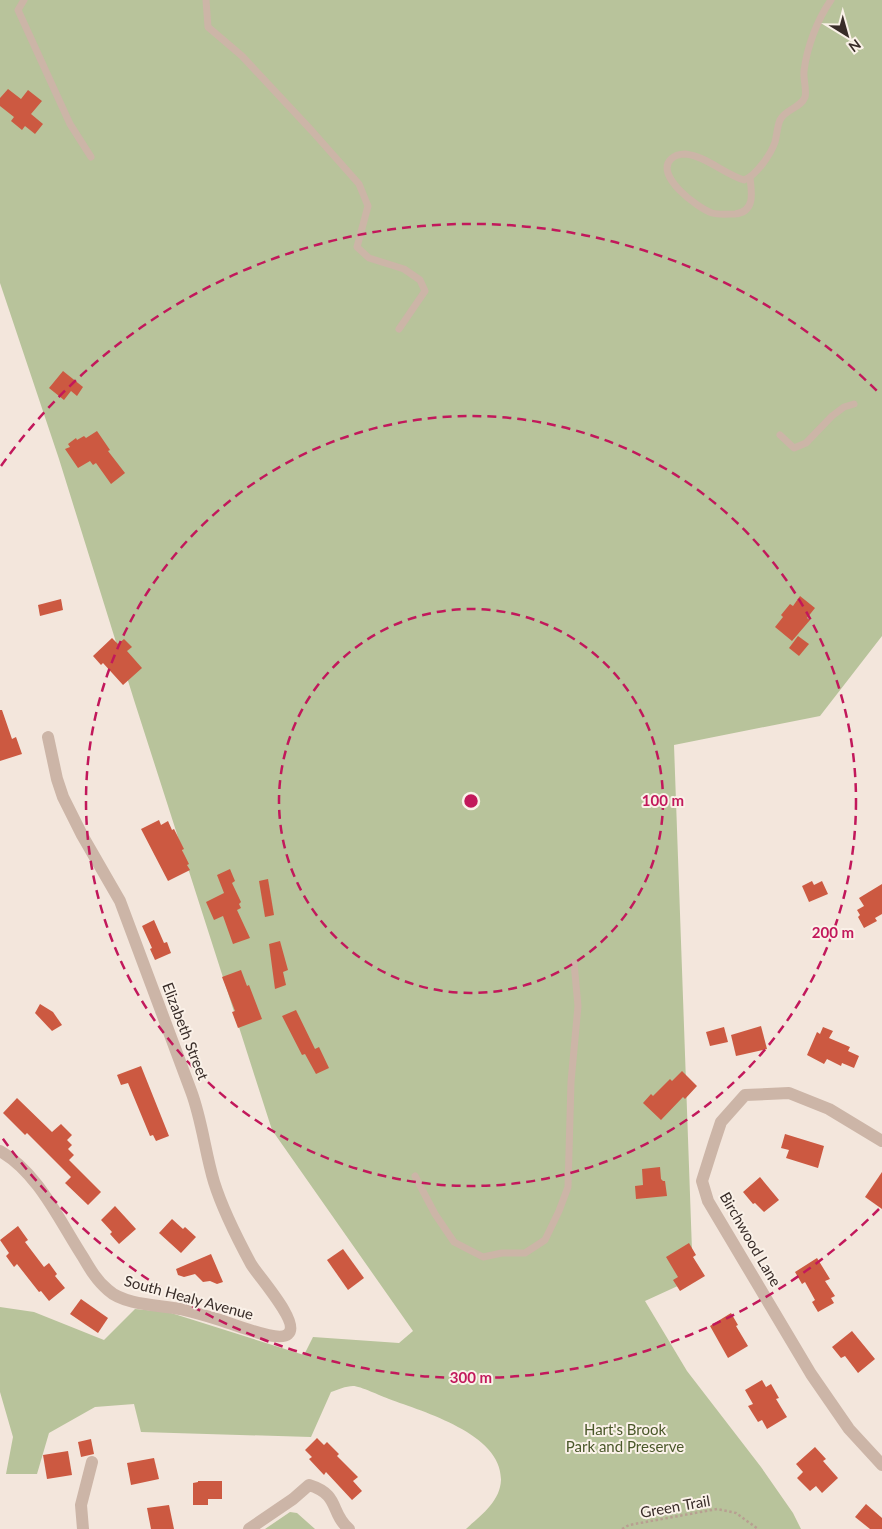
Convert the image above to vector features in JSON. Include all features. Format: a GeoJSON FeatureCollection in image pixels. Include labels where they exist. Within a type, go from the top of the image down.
{"type":"FeatureCollection","features":[{"type":"Feature","properties":{"kind":"street","name":"Elizabeth Street"},"geometry":{"type":"LineString","coordinates":[[48,737],[63,797],[82,836],[120,901],[191,1090],[199,1114],[210,1166],[220,1200],[255,1271],[290,1320],[292,1326],[288,1335]]}},
{"type":"Feature","properties":{"kind":"street","name":"Birchwood Lane"},"geometry":{"type":"LineString","coordinates":[[882,1141],[829,1109],[789,1092],[745,1095],[721,1122],[702,1181],[708,1200],[811,1374],[849,1429],[882,1465]]}},
{"type":"Feature","properties":{"kind":"street","name":"South Healy Avenue"},"geometry":{"type":"LineString","coordinates":[[0,1151],[14,1160],[40,1190],[92,1271],[109,1291],[126,1300],[202,1314],[270,1336],[283,1337],[288,1335]]}},
{"type":"Feature","properties":{"kind":"street"},"geometry":{"type":"LineString","coordinates":[[83,1529],[82,1504],[92,1462]]}},
{"type":"Feature","properties":{"kind":"street"},"geometry":{"type":"LineString","coordinates":[[249,1529],[293,1499],[309,1485],[320,1488],[331,1498],[341,1522],[349,1529]]}},
{"type":"Feature","properties":{"kind":"lane"},"geometry":{"type":"LineString","coordinates":[[24,0],[18,10],[70,124],[91,157]]}},
{"type":"Feature","properties":{"kind":"lane"},"geometry":{"type":"LineString","coordinates":[[206,0],[208,27],[242,56],[359,184],[368,206],[358,247],[369,258],[404,269],[420,280],[425,290],[399,328]]}},
{"type":"Feature","properties":{"kind":"lane"},"geometry":{"type":"LineString","coordinates":[[750,178],[752,192],[749,208],[743,212],[720,214],[700,207],[686,196],[674,183],[666,168],[668,163],[677,154],[685,154],[699,158],[744,180],[754,175],[772,149],[780,120],[784,113],[804,100],[804,72],[808,52],[820,19],[831,0]]}},
{"type":"Feature","properties":{"kind":"lane"},"geometry":{"type":"LineString","coordinates":[[780,435],[794,448],[806,443],[838,411],[854,404]]}},
{"type":"Feature","properties":{"kind":"lane"},"geometry":{"type":"LineString","coordinates":[[415,1176],[435,1214],[454,1242],[476,1253],[483,1256],[502,1253],[525,1253],[544,1240],[559,1211],[568,1187],[571,1082],[578,1006],[574,963]]}},
{"type":"Feature","properties":{"kind":"path","name":"Green Trail"},"geometry":{"type":"LineString","coordinates":[[622,1529],[630,1525],[717,1509],[736,1513],[758,1529]]}},
{"type":"Feature","properties":{"kind":"green space","name":"Hart's Brook Park and Preserve"},"geometry":{"type":"Polygon","coordinates":[[[0,0],[882,0],[882,636],[820,716],[674,745],[693,1279],[645,1301],[687,1371],[761,1467],[793,1513],[801,1529],[466,1529],[489,1508],[500,1488],[501,1480],[498,1464],[489,1450],[475,1438],[440,1418],[356,1386],[345,1387],[331,1392],[311,1437],[141,1432],[134,1404],[95,1407],[49,1433],[37,1474],[6,1474],[13,1437],[0,1392],[0,1307],[34,1312],[104,1340],[135,1309],[168,1312],[304,1355],[313,1337],[399,1343],[413,1331],[272,1130],[59,459],[0,283],[0,0]]]}},
{"type":"Feature","properties":{"kind":"green space"},"geometry":{"type":"Polygon","coordinates":[[[290,1512],[297,1513],[315,1529],[265,1529],[290,1512]]]}},
{"type":"Feature","properties":{"kind":"building"},"geometry":{"type":"Polygon","coordinates":[[[8,89],[21,99],[28,90],[42,101],[31,114],[43,124],[35,134],[25,126],[22,130],[11,121],[14,117],[0,106],[0,98],[8,89]]]}},
{"type":"Feature","properties":{"kind":"building"},"geometry":{"type":"Polygon","coordinates":[[[63,371],[83,387],[77,396],[71,391],[64,400],[49,388],[63,371]]]}},
{"type":"Feature","properties":{"kind":"building"},"geometry":{"type":"Polygon","coordinates":[[[97,431],[110,450],[108,451],[125,473],[111,484],[96,463],[93,465],[90,461],[78,468],[65,449],[70,447],[68,444],[76,438],[77,440],[84,436],[86,438],[97,431]]]}},
{"type":"Feature","properties":{"kind":"building"},"geometry":{"type":"Polygon","coordinates":[[[800,596],[815,608],[807,618],[810,620],[792,641],[775,627],[783,617],[781,615],[790,604],[793,606],[800,596]]]}},
{"type":"Feature","properties":{"kind":"building"},"geometry":{"type":"Polygon","coordinates":[[[61,599],[63,610],[40,616],[38,605],[61,599]]]}},
{"type":"Feature","properties":{"kind":"building"},"geometry":{"type":"Polygon","coordinates":[[[798,636],[809,644],[799,656],[789,648],[798,636]]]}},
{"type":"Feature","properties":{"kind":"building"},"geometry":{"type":"Polygon","coordinates":[[[112,638],[118,644],[124,639],[132,647],[127,651],[142,668],[123,685],[103,663],[101,665],[93,656],[112,638]]]}},
{"type":"Feature","properties":{"kind":"building"},"geometry":{"type":"Polygon","coordinates":[[[0,710],[2,710],[12,739],[16,737],[22,754],[0,761],[0,710]]]}},
{"type":"Feature","properties":{"kind":"building"},"geometry":{"type":"Polygon","coordinates":[[[159,820],[161,825],[168,821],[172,830],[174,829],[184,849],[182,850],[190,870],[168,881],[141,829],[159,820]]]}},
{"type":"Feature","properties":{"kind":"building"},"geometry":{"type":"Polygon","coordinates":[[[230,869],[235,881],[232,883],[241,902],[239,904],[241,908],[237,910],[250,938],[233,944],[223,916],[214,920],[206,902],[224,893],[217,875],[230,869]]]}},
{"type":"Feature","properties":{"kind":"building"},"geometry":{"type":"Polygon","coordinates":[[[268,879],[274,915],[265,917],[259,881],[268,879]]]}},
{"type":"Feature","properties":{"kind":"building"},"geometry":{"type":"Polygon","coordinates":[[[812,881],[814,885],[822,881],[828,894],[809,902],[802,886],[812,881]]]}},
{"type":"Feature","properties":{"kind":"building"},"geometry":{"type":"Polygon","coordinates":[[[882,884],[882,914],[875,918],[877,921],[864,928],[858,917],[860,915],[857,910],[864,906],[859,898],[882,884]]]}},
{"type":"Feature","properties":{"kind":"building"},"geometry":{"type":"Polygon","coordinates":[[[154,920],[164,943],[167,942],[171,953],[155,960],[142,926],[154,920]]]}},
{"type":"Feature","properties":{"kind":"building"},"geometry":{"type":"Polygon","coordinates":[[[280,941],[288,970],[283,972],[286,985],[275,989],[269,944],[280,941]]]}},
{"type":"Feature","properties":{"kind":"building"},"geometry":{"type":"Polygon","coordinates":[[[241,970],[262,1019],[238,1028],[232,1012],[235,1011],[222,977],[241,970]]]}},
{"type":"Feature","properties":{"kind":"building"},"geometry":{"type":"Polygon","coordinates":[[[40,1004],[53,1012],[62,1025],[52,1031],[35,1013],[40,1004]]]}},
{"type":"Feature","properties":{"kind":"building"},"geometry":{"type":"Polygon","coordinates":[[[296,1010],[315,1049],[319,1047],[329,1068],[316,1074],[305,1054],[302,1055],[282,1016],[296,1010]]]}},
{"type":"Feature","properties":{"kind":"building"},"geometry":{"type":"Polygon","coordinates":[[[761,1026],[767,1049],[736,1056],[731,1035],[761,1026]]]}},
{"type":"Feature","properties":{"kind":"building"},"geometry":{"type":"Polygon","coordinates":[[[724,1027],[728,1042],[710,1046],[706,1032],[724,1027]]]}},
{"type":"Feature","properties":{"kind":"building"},"geometry":{"type":"Polygon","coordinates":[[[823,1027],[833,1031],[829,1038],[850,1047],[848,1051],[859,1056],[854,1068],[842,1063],[841,1066],[827,1059],[824,1064],[807,1055],[817,1032],[820,1034],[823,1027]]]}},
{"type":"Feature","properties":{"kind":"building"},"geometry":{"type":"Polygon","coordinates":[[[141,1066],[169,1136],[156,1141],[153,1135],[150,1136],[128,1083],[121,1085],[117,1075],[141,1066]]]}},
{"type":"Feature","properties":{"kind":"building"},"geometry":{"type":"Polygon","coordinates":[[[682,1071],[697,1086],[685,1099],[683,1097],[661,1120],[643,1103],[651,1094],[653,1096],[670,1079],[672,1081],[682,1071]]]}},
{"type":"Feature","properties":{"kind":"building"},"geometry":{"type":"Polygon","coordinates":[[[17,1098],[52,1132],[61,1124],[72,1135],[67,1140],[72,1145],[68,1149],[74,1155],[69,1160],[101,1192],[88,1205],[65,1183],[71,1177],[27,1133],[25,1135],[3,1113],[17,1098]]]}},
{"type":"Feature","properties":{"kind":"building"},"geometry":{"type":"Polygon","coordinates":[[[785,1134],[824,1146],[818,1168],[786,1158],[789,1150],[781,1148],[785,1134]]]}},
{"type":"Feature","properties":{"kind":"building"},"geometry":{"type":"Polygon","coordinates":[[[660,1167],[661,1179],[665,1181],[667,1196],[636,1199],[635,1186],[643,1185],[642,1169],[660,1167]]]}},
{"type":"Feature","properties":{"kind":"building"},"geometry":{"type":"Polygon","coordinates":[[[882,1172],[882,1209],[865,1197],[882,1172]]]}},
{"type":"Feature","properties":{"kind":"building"},"geometry":{"type":"Polygon","coordinates":[[[760,1177],[779,1200],[764,1212],[755,1203],[753,1204],[743,1192],[760,1177]]]}},
{"type":"Feature","properties":{"kind":"building"},"geometry":{"type":"Polygon","coordinates":[[[115,1206],[136,1229],[119,1244],[110,1234],[112,1232],[101,1220],[115,1206]]]}},
{"type":"Feature","properties":{"kind":"building"},"geometry":{"type":"Polygon","coordinates":[[[172,1219],[196,1237],[181,1253],[159,1233],[172,1219]]]}},
{"type":"Feature","properties":{"kind":"building"},"geometry":{"type":"Polygon","coordinates":[[[18,1226],[28,1240],[25,1242],[44,1267],[49,1263],[57,1274],[55,1276],[65,1288],[49,1301],[41,1291],[39,1292],[17,1264],[14,1267],[6,1256],[9,1253],[0,1240],[18,1226]]]}},
{"type":"Feature","properties":{"kind":"building"},"geometry":{"type":"Polygon","coordinates":[[[689,1243],[696,1255],[693,1257],[705,1276],[680,1291],[673,1280],[678,1277],[666,1257],[689,1243]]]}},
{"type":"Feature","properties":{"kind":"building"},"geometry":{"type":"Polygon","coordinates":[[[343,1249],[364,1278],[348,1290],[327,1260],[343,1249]]]}},
{"type":"Feature","properties":{"kind":"building"},"geometry":{"type":"Polygon","coordinates":[[[211,1254],[223,1282],[217,1284],[210,1281],[203,1282],[195,1274],[184,1277],[178,1275],[176,1269],[211,1254]]]}},
{"type":"Feature","properties":{"kind":"building"},"geometry":{"type":"Polygon","coordinates":[[[817,1258],[830,1279],[825,1281],[835,1296],[831,1298],[834,1303],[818,1312],[812,1302],[815,1300],[805,1282],[802,1284],[795,1272],[817,1258]]]}},
{"type":"Feature","properties":{"kind":"building"},"geometry":{"type":"Polygon","coordinates":[[[81,1299],[108,1318],[98,1333],[70,1314],[81,1299]]]}},
{"type":"Feature","properties":{"kind":"building"},"geometry":{"type":"Polygon","coordinates":[[[731,1313],[738,1325],[736,1326],[748,1346],[728,1358],[710,1326],[731,1313]]]}},
{"type":"Feature","properties":{"kind":"building"},"geometry":{"type":"Polygon","coordinates":[[[852,1331],[875,1359],[858,1373],[845,1356],[841,1358],[832,1347],[852,1331]]]}},
{"type":"Feature","properties":{"kind":"building"},"geometry":{"type":"Polygon","coordinates":[[[762,1380],[766,1387],[771,1384],[779,1398],[776,1399],[787,1417],[767,1429],[762,1420],[758,1422],[748,1406],[753,1404],[745,1390],[762,1380]]]}},
{"type":"Feature","properties":{"kind":"building"},"geometry":{"type":"Polygon","coordinates":[[[317,1438],[324,1445],[327,1442],[339,1454],[337,1456],[358,1477],[353,1481],[362,1491],[352,1500],[326,1472],[324,1475],[309,1459],[312,1457],[305,1450],[317,1438]]]}},
{"type":"Feature","properties":{"kind":"building"},"geometry":{"type":"Polygon","coordinates":[[[91,1439],[94,1454],[81,1457],[78,1442],[91,1439]]]}},
{"type":"Feature","properties":{"kind":"building"},"geometry":{"type":"Polygon","coordinates":[[[815,1447],[826,1459],[823,1461],[838,1478],[822,1493],[816,1486],[810,1491],[797,1478],[803,1472],[796,1464],[815,1447]]]}},
{"type":"Feature","properties":{"kind":"building"},"geometry":{"type":"Polygon","coordinates":[[[68,1451],[72,1475],[47,1479],[43,1455],[68,1451]]]}},
{"type":"Feature","properties":{"kind":"building"},"geometry":{"type":"Polygon","coordinates":[[[154,1458],[159,1479],[131,1485],[127,1463],[154,1458]]]}},
{"type":"Feature","properties":{"kind":"building"},"geometry":{"type":"Polygon","coordinates":[[[198,1481],[222,1481],[222,1499],[208,1499],[208,1505],[193,1505],[193,1483],[198,1481]]]}},
{"type":"Feature","properties":{"kind":"building"},"geometry":{"type":"Polygon","coordinates":[[[866,1504],[882,1518],[882,1529],[870,1529],[855,1517],[866,1504]]]}},
{"type":"Feature","properties":{"kind":"building"},"geometry":{"type":"Polygon","coordinates":[[[169,1505],[174,1529],[151,1529],[147,1508],[169,1505]]]}}]}
